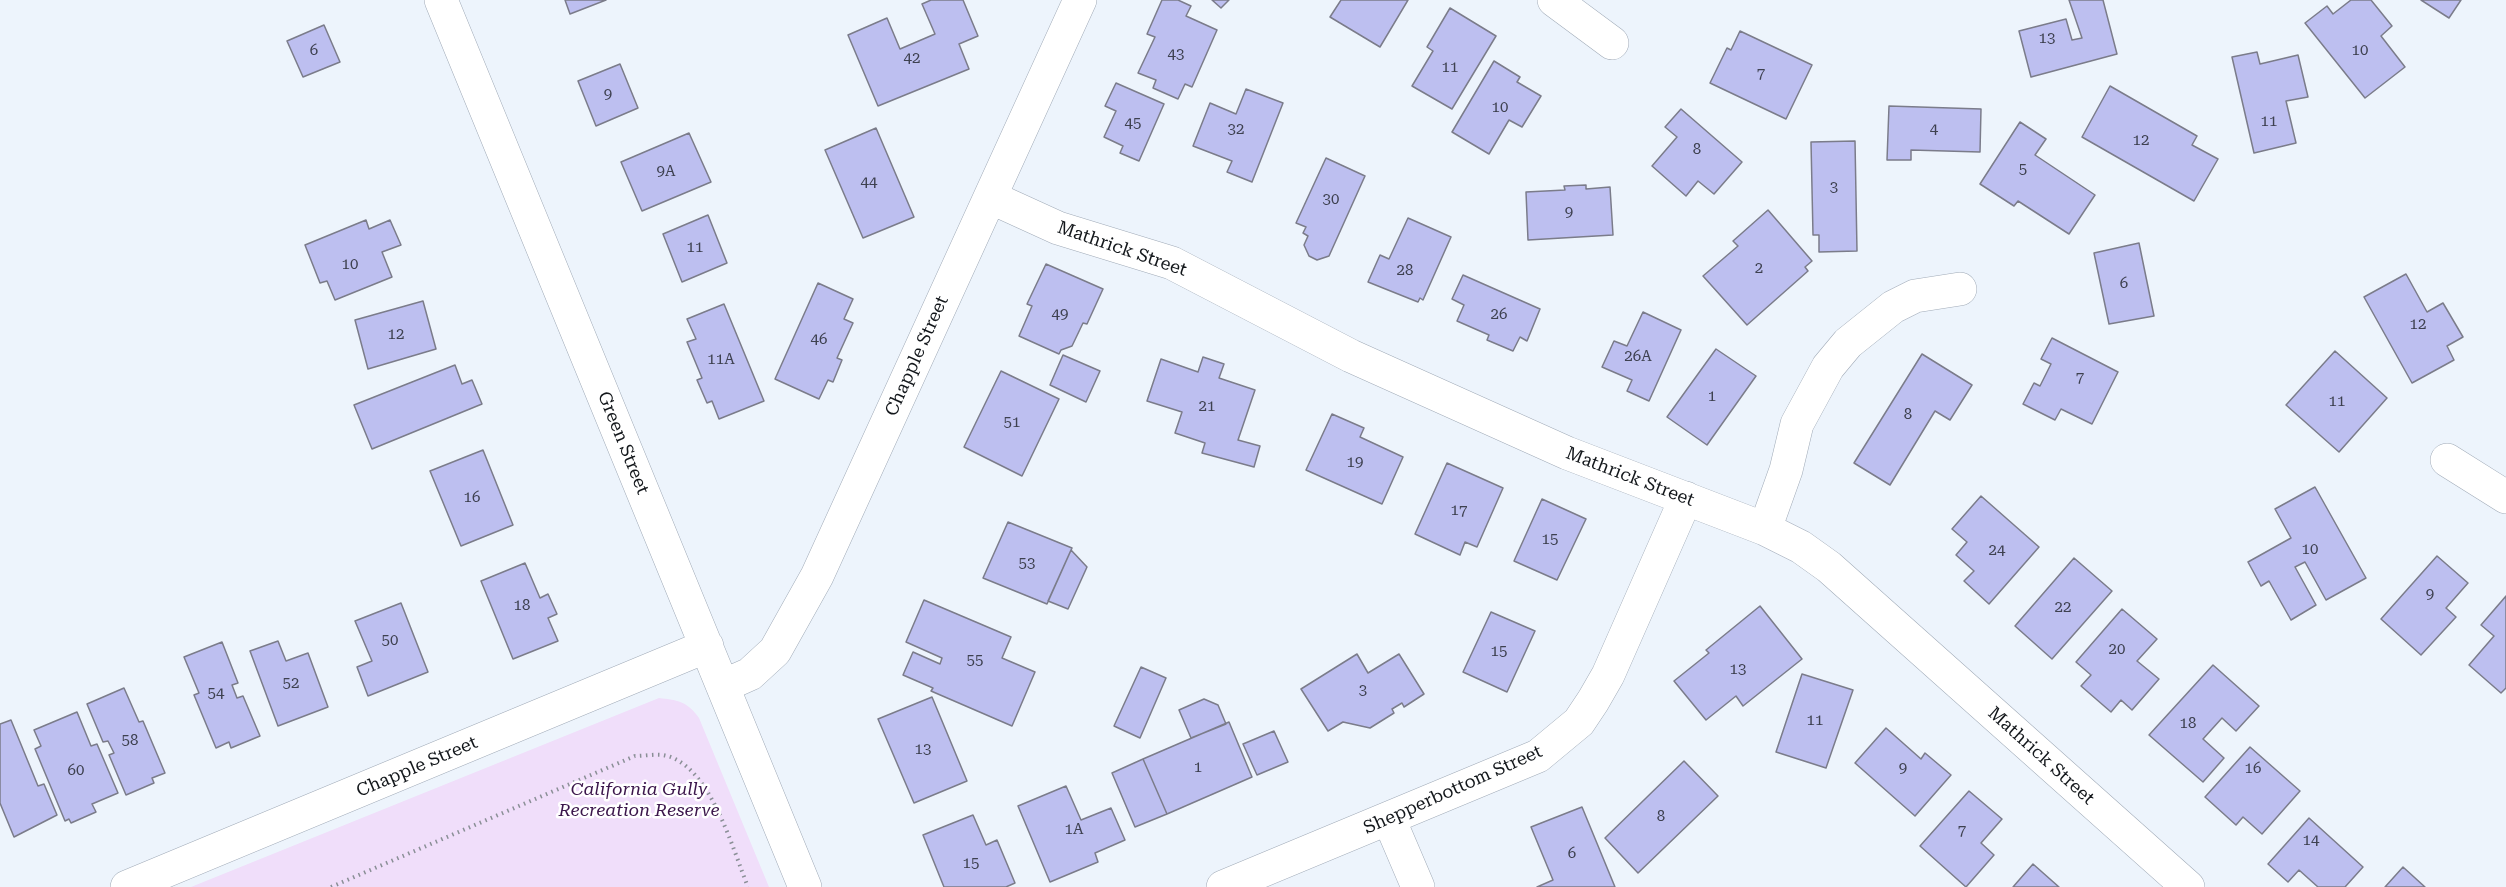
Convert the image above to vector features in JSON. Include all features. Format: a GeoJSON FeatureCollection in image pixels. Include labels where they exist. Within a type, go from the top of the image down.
{"type":"FeatureCollection","features":[{"type":"Feature","properties":{"kind":"street","name":"Green Street"},"geometry":{"type":"LineString","coordinates":[[441,0],[805,887]]}},
{"type":"Feature","properties":{"kind":"street","name":"Chapple Street"},"geometry":{"type":"LineString","coordinates":[[723,686],[750,674],[775,651],[818,576],[1080,0]]}},
{"type":"Feature","properties":{"kind":"street"},"geometry":{"type":"LineString","coordinates":[[1554,0],[1612,43]]}},
{"type":"Feature","properties":{"kind":"street","name":"Mathrick Street"},"geometry":{"type":"LineString","coordinates":[[990,197],[1068,231],[1172,263],[1392,374],[1567,453],[1765,529],[1801,547],[1829,567],[2188,887]]}},
{"type":"Feature","properties":{"kind":"street"},"geometry":{"type":"LineString","coordinates":[[1765,529],[1781,487],[1797,424],[1828,367],[1848,343],[1893,307],[1916,296],[1960,289]]}},
{"type":"Feature","properties":{"kind":"street"},"geometry":{"type":"LineString","coordinates":[[2447,460],[2506,497]]}},
{"type":"Feature","properties":{"kind":"street","name":"Shepperbottom Street"},"geometry":{"type":"LineString","coordinates":[[1223,887],[1538,756],[1579,722],[1608,675],[1686,498]]}},
{"type":"Feature","properties":{"kind":"street","name":"Chapple Street"},"geometry":{"type":"LineString","coordinates":[[127,887],[707,646]]}},
{"type":"Feature","properties":{"kind":"street"},"geometry":{"type":"LineString","coordinates":[[1389,819],[1418,887]]}},
{"type":"Feature","properties":{"kind":"path"},"geometry":{"type":"LineString","coordinates":[[331,887],[635,756],[664,755],[691,768],[709,794],[748,887]]}},
{"type":"Feature","properties":{"kind":"green space","name":"California Gully Recreation Reserve"},"geometry":{"type":"Polygon","coordinates":[[[659,698],[682,703],[691,708],[699,718],[769,887],[191,887],[659,698]]]}},
{"type":"Feature","properties":{"kind":"building"},"geometry":{"type":"Polygon","coordinates":[[[565,0],[606,0],[570,14],[565,0]]]}},
{"type":"Feature","properties":{"kind":"building"},"geometry":{"type":"Polygon","coordinates":[[[931,0],[963,0],[978,36],[959,44],[969,69],[878,106],[848,35],[887,18],[900,49],[935,34],[922,4],[931,0]]]}},
{"type":"Feature","properties":{"kind":"building"},"geometry":{"type":"Polygon","coordinates":[[[1162,0],[1178,0],[1191,6],[1186,16],[1217,30],[1192,87],[1185,84],[1178,99],[1153,88],[1156,80],[1138,73],[1155,37],[1147,34],[1162,0]]]}},
{"type":"Feature","properties":{"kind":"building"},"geometry":{"type":"Polygon","coordinates":[[[1212,0],[1229,0],[1221,8],[1212,0]]]}},
{"type":"Feature","properties":{"kind":"building"},"geometry":{"type":"Polygon","coordinates":[[[1341,0],[1408,0],[1380,47],[1330,17],[1341,0]]]}},
{"type":"Feature","properties":{"kind":"building"},"geometry":{"type":"Polygon","coordinates":[[[2069,0],[2103,0],[2117,54],[2031,77],[2019,31],[2066,19],[2072,40],[2082,38],[2069,0]]]}},
{"type":"Feature","properties":{"kind":"building"},"geometry":{"type":"Polygon","coordinates":[[[2351,0],[2371,0],[2392,26],[2381,36],[2405,67],[2365,98],[2305,23],[2327,6],[2333,14],[2351,0]]]}},
{"type":"Feature","properties":{"kind":"building"},"geometry":{"type":"Polygon","coordinates":[[[2421,0],[2461,0],[2449,18],[2421,0]]]}},
{"type":"Feature","properties":{"kind":"building"},"geometry":{"type":"Polygon","coordinates":[[[1450,8],[1496,36],[1452,109],[1412,86],[1433,51],[1427,47],[1450,8]]]}},
{"type":"Feature","properties":{"kind":"building"},"geometry":{"type":"Polygon","coordinates":[[[324,25],[340,62],[303,77],[287,41],[324,25]]]}},
{"type":"Feature","properties":{"kind":"building"},"geometry":{"type":"Polygon","coordinates":[[[1740,31],[1812,65],[1786,119],[1710,83],[1727,48],[1731,50],[1740,31]]]}},
{"type":"Feature","properties":{"kind":"building"},"geometry":{"type":"Polygon","coordinates":[[[2257,52],[2260,64],[2298,55],[2308,97],[2286,101],[2296,143],[2254,153],[2232,57],[2257,52]]]}},
{"type":"Feature","properties":{"kind":"building"},"geometry":{"type":"Polygon","coordinates":[[[1494,61],[1520,77],[1517,82],[1541,96],[1522,127],[1509,120],[1489,154],[1452,132],[1494,61]]]}},
{"type":"Feature","properties":{"kind":"building"},"geometry":{"type":"Polygon","coordinates":[[[620,64],[638,108],[596,126],[578,81],[620,64]]]}},
{"type":"Feature","properties":{"kind":"building"},"geometry":{"type":"Polygon","coordinates":[[[1116,83],[1164,104],[1139,161],[1120,153],[1123,146],[1104,137],[1116,111],[1105,106],[1116,83]]]}},
{"type":"Feature","properties":{"kind":"building"},"geometry":{"type":"Polygon","coordinates":[[[2110,86],[2197,136],[2192,145],[2218,159],[2194,201],[2082,137],[2110,86]]]}},
{"type":"Feature","properties":{"kind":"building"},"geometry":{"type":"Polygon","coordinates":[[[1246,89],[1283,103],[1252,182],[1227,172],[1232,161],[1193,146],[1210,103],[1236,114],[1246,89]]]}},
{"type":"Feature","properties":{"kind":"building"},"geometry":{"type":"Polygon","coordinates":[[[1889,106],[1981,109],[1980,152],[1911,150],[1911,160],[1887,160],[1889,106]]]}},
{"type":"Feature","properties":{"kind":"building"},"geometry":{"type":"Polygon","coordinates":[[[1681,109],[1742,162],[1714,194],[1698,181],[1686,196],[1652,166],[1677,137],[1665,127],[1681,109]]]}},
{"type":"Feature","properties":{"kind":"building"},"geometry":{"type":"Polygon","coordinates":[[[2020,122],[2046,139],[2035,155],[2095,195],[2069,234],[2018,201],[2014,206],[1980,184],[2020,122]]]}},
{"type":"Feature","properties":{"kind":"building"},"geometry":{"type":"Polygon","coordinates":[[[876,128],[914,217],[863,238],[825,150],[876,128]]]}},
{"type":"Feature","properties":{"kind":"building"},"geometry":{"type":"Polygon","coordinates":[[[689,133],[711,182],[642,211],[621,162],[689,133]]]}},
{"type":"Feature","properties":{"kind":"building"},"geometry":{"type":"Polygon","coordinates":[[[1855,141],[1857,251],[1819,252],[1819,235],[1813,235],[1811,142],[1855,141]]]}},
{"type":"Feature","properties":{"kind":"building"},"geometry":{"type":"Polygon","coordinates":[[[1326,158],[1365,176],[1329,256],[1317,260],[1309,256],[1304,245],[1308,236],[1303,233],[1306,227],[1296,223],[1326,158]]]}},
{"type":"Feature","properties":{"kind":"building"},"geometry":{"type":"Polygon","coordinates":[[[1586,185],[1586,189],[1610,187],[1613,235],[1528,240],[1526,192],[1565,190],[1564,186],[1586,185]]]}},
{"type":"Feature","properties":{"kind":"building"},"geometry":{"type":"Polygon","coordinates":[[[1768,210],[1812,261],[1805,267],[1808,271],[1747,325],[1703,276],[1738,246],[1733,241],[1768,210]]]}},
{"type":"Feature","properties":{"kind":"building"},"geometry":{"type":"Polygon","coordinates":[[[708,215],[727,263],[682,282],[663,234],[708,215]]]}},
{"type":"Feature","properties":{"kind":"building"},"geometry":{"type":"Polygon","coordinates":[[[1408,218],[1451,237],[1423,300],[1420,298],[1418,302],[1368,282],[1380,255],[1389,259],[1408,218]]]}},
{"type":"Feature","properties":{"kind":"building"},"geometry":{"type":"Polygon","coordinates":[[[366,220],[369,229],[390,220],[401,245],[382,252],[392,277],[335,300],[327,281],[320,283],[305,245],[366,220]]]}},
{"type":"Feature","properties":{"kind":"building"},"geometry":{"type":"Polygon","coordinates":[[[2139,243],[2154,316],[2109,324],[2094,253],[2139,243]]]}},
{"type":"Feature","properties":{"kind":"building"},"geometry":{"type":"Polygon","coordinates":[[[1046,264],[1103,289],[1087,324],[1083,323],[1072,346],[1061,350],[1059,354],[1019,336],[1032,306],[1027,304],[1046,264]]]}},
{"type":"Feature","properties":{"kind":"building"},"geometry":{"type":"Polygon","coordinates":[[[2406,274],[2427,312],[2443,303],[2463,337],[2447,346],[2454,360],[2412,383],[2364,297],[2406,274]]]}},
{"type":"Feature","properties":{"kind":"building"},"geometry":{"type":"Polygon","coordinates":[[[1463,275],[1540,309],[1527,341],[1520,337],[1513,351],[1487,340],[1489,335],[1457,321],[1464,305],[1452,299],[1463,275]]]}},
{"type":"Feature","properties":{"kind":"building"},"geometry":{"type":"Polygon","coordinates":[[[818,283],[853,299],[844,319],[853,323],[837,358],[842,360],[833,382],[828,380],[819,399],[775,379],[818,283]]]}},
{"type":"Feature","properties":{"kind":"building"},"geometry":{"type":"Polygon","coordinates":[[[423,301],[436,349],[368,369],[355,320],[423,301]]]}},
{"type":"Feature","properties":{"kind":"building"},"geometry":{"type":"Polygon","coordinates":[[[724,304],[764,401],[719,419],[712,401],[707,403],[697,380],[702,378],[687,342],[696,339],[687,319],[724,304]]]}},
{"type":"Feature","properties":{"kind":"building"},"geometry":{"type":"Polygon","coordinates":[[[1643,312],[1681,330],[1649,401],[1627,391],[1632,380],[1602,367],[1614,341],[1627,346],[1643,312]]]}},
{"type":"Feature","properties":{"kind":"building"},"geometry":{"type":"Polygon","coordinates":[[[2052,338],[2118,372],[2092,424],[2061,409],[2055,420],[2023,404],[2034,383],[2040,386],[2051,364],[2041,359],[2052,338]]]}},
{"type":"Feature","properties":{"kind":"building"},"geometry":{"type":"Polygon","coordinates":[[[1716,349],[1756,376],[1707,445],[1667,417],[1716,349]]]}},
{"type":"Feature","properties":{"kind":"building"},"geometry":{"type":"Polygon","coordinates":[[[2335,351],[2387,398],[2339,452],[2286,405],[2335,351]]]}},
{"type":"Feature","properties":{"kind":"building"},"geometry":{"type":"Polygon","coordinates":[[[1922,354],[1972,385],[1950,420],[1935,411],[1890,485],[1854,463],[1922,354]]]}},
{"type":"Feature","properties":{"kind":"building"},"geometry":{"type":"Polygon","coordinates":[[[1063,355],[1100,371],[1086,402],[1050,385],[1063,355]]]}},
{"type":"Feature","properties":{"kind":"building"},"geometry":{"type":"Polygon","coordinates":[[[1203,357],[1224,364],[1219,378],[1255,390],[1238,440],[1260,446],[1254,467],[1202,453],[1205,443],[1175,433],[1182,412],[1147,401],[1161,359],[1198,372],[1203,357]]]}},
{"type":"Feature","properties":{"kind":"building"},"geometry":{"type":"Polygon","coordinates":[[[455,365],[462,384],[472,380],[482,404],[372,449],[354,405],[455,365]]]}},
{"type":"Feature","properties":{"kind":"building"},"geometry":{"type":"Polygon","coordinates":[[[1001,371],[1059,399],[1022,476],[964,447],[1001,371]]]}},
{"type":"Feature","properties":{"kind":"building"},"geometry":{"type":"Polygon","coordinates":[[[1332,414],[1364,428],[1360,437],[1403,457],[1382,504],[1306,470],[1332,414]]]}},
{"type":"Feature","properties":{"kind":"building"},"geometry":{"type":"Polygon","coordinates":[[[483,450],[513,525],[461,546],[430,471],[483,450]]]}},
{"type":"Feature","properties":{"kind":"building"},"geometry":{"type":"Polygon","coordinates":[[[1447,463],[1503,488],[1477,547],[1465,542],[1460,555],[1415,534],[1447,463]]]}},
{"type":"Feature","properties":{"kind":"building"},"geometry":{"type":"Polygon","coordinates":[[[2315,487],[2366,578],[2326,600],[2305,562],[2295,567],[2316,605],[2291,620],[2269,581],[2261,586],[2248,562],[2291,538],[2275,509],[2315,487]]]}},
{"type":"Feature","properties":{"kind":"building"},"geometry":{"type":"Polygon","coordinates":[[[1981,496],[2039,547],[1989,604],[1964,581],[1974,571],[1956,555],[1967,542],[1952,529],[1981,496]]]}},
{"type":"Feature","properties":{"kind":"building"},"geometry":{"type":"Polygon","coordinates":[[[1542,499],[1586,519],[1557,580],[1514,561],[1542,499]]]}},
{"type":"Feature","properties":{"kind":"building"},"geometry":{"type":"Polygon","coordinates":[[[1008,522],[1072,548],[1047,604],[983,578],[1008,522]]]}},
{"type":"Feature","properties":{"kind":"building"},"geometry":{"type":"Polygon","coordinates":[[[1071,550],[1087,567],[1068,609],[1048,601],[1071,550]]]}},
{"type":"Feature","properties":{"kind":"building"},"geometry":{"type":"Polygon","coordinates":[[[2437,556],[2468,583],[2446,608],[2456,617],[2421,655],[2381,619],[2437,556]]]}},
{"type":"Feature","properties":{"kind":"building"},"geometry":{"type":"Polygon","coordinates":[[[2074,558],[2112,591],[2052,659],[2015,626],[2074,558]]]}},
{"type":"Feature","properties":{"kind":"building"},"geometry":{"type":"Polygon","coordinates":[[[525,563],[540,598],[548,594],[557,614],[548,618],[558,641],[513,659],[481,581],[525,563]]]}},
{"type":"Feature","properties":{"kind":"building"},"geometry":{"type":"Polygon","coordinates":[[[2506,596],[2506,688],[2501,693],[2469,665],[2494,636],[2481,625],[2506,596]]]}},
{"type":"Feature","properties":{"kind":"building"},"geometry":{"type":"Polygon","coordinates":[[[924,600],[1011,637],[1002,658],[1035,672],[1012,726],[931,691],[933,688],[903,675],[913,652],[940,664],[942,658],[906,642],[924,600]]]}},
{"type":"Feature","properties":{"kind":"building"},"geometry":{"type":"Polygon","coordinates":[[[401,603],[428,672],[368,696],[357,667],[372,661],[355,621],[401,603]]]}},
{"type":"Feature","properties":{"kind":"building"},"geometry":{"type":"Polygon","coordinates":[[[1760,606],[1802,659],[1743,706],[1736,696],[1706,720],[1674,681],[1709,653],[1706,650],[1760,606]]]}},
{"type":"Feature","properties":{"kind":"building"},"geometry":{"type":"Polygon","coordinates":[[[2122,609],[2157,639],[2137,661],[2159,679],[2132,710],[2121,700],[2111,712],[2081,686],[2091,675],[2076,662],[2122,609]]]}},
{"type":"Feature","properties":{"kind":"building"},"geometry":{"type":"Polygon","coordinates":[[[1491,612],[1535,631],[1507,692],[1463,672],[1491,612]]]}},
{"type":"Feature","properties":{"kind":"building"},"geometry":{"type":"Polygon","coordinates":[[[278,641],[286,661],[308,653],[328,707],[278,726],[250,651],[278,641]]]}},
{"type":"Feature","properties":{"kind":"building"},"geometry":{"type":"Polygon","coordinates":[[[222,642],[238,683],[232,685],[237,698],[243,696],[260,736],[231,748],[229,742],[216,748],[194,695],[199,693],[184,657],[222,642]]]}},
{"type":"Feature","properties":{"kind":"building"},"geometry":{"type":"Polygon","coordinates":[[[1357,654],[1368,673],[1399,654],[1424,694],[1404,707],[1402,703],[1392,709],[1394,713],[1370,728],[1343,722],[1328,731],[1301,689],[1357,654]]]}},
{"type":"Feature","properties":{"kind":"building"},"geometry":{"type":"Polygon","coordinates":[[[2213,665],[2259,706],[2236,731],[2222,718],[2203,739],[2224,758],[2203,782],[2149,735],[2213,665]]]}},
{"type":"Feature","properties":{"kind":"building"},"geometry":{"type":"Polygon","coordinates":[[[1141,667],[1166,678],[1140,738],[1114,726],[1141,667]]]}},
{"type":"Feature","properties":{"kind":"building"},"geometry":{"type":"Polygon","coordinates":[[[1802,674],[1853,690],[1826,768],[1776,752],[1802,674]]]}},
{"type":"Feature","properties":{"kind":"building"},"geometry":{"type":"Polygon","coordinates":[[[124,688],[139,722],[143,721],[165,773],[152,778],[154,783],[126,795],[109,755],[114,753],[108,741],[103,742],[87,704],[124,688]]]}},
{"type":"Feature","properties":{"kind":"building"},"geometry":{"type":"Polygon","coordinates":[[[932,697],[967,781],[914,803],[878,719],[932,697]]]}},
{"type":"Feature","properties":{"kind":"building"},"geometry":{"type":"Polygon","coordinates":[[[1204,699],[1218,705],[1226,724],[1191,738],[1179,710],[1204,699]]]}},
{"type":"Feature","properties":{"kind":"building"},"geometry":{"type":"Polygon","coordinates":[[[77,712],[91,746],[97,744],[118,793],[92,804],[96,812],[71,823],[69,819],[65,821],[35,749],[41,746],[34,730],[77,712]]]}},
{"type":"Feature","properties":{"kind":"building"},"geometry":{"type":"Polygon","coordinates":[[[11,720],[38,786],[44,784],[57,815],[14,837],[0,803],[0,724],[11,720]]]}},
{"type":"Feature","properties":{"kind":"building"},"geometry":{"type":"Polygon","coordinates":[[[1229,722],[1252,777],[1167,814],[1143,759],[1229,722]]]}},
{"type":"Feature","properties":{"kind":"building"},"geometry":{"type":"Polygon","coordinates":[[[1886,728],[1921,759],[1925,753],[1951,775],[1915,816],[1855,763],[1886,728]]]}},
{"type":"Feature","properties":{"kind":"building"},"geometry":{"type":"Polygon","coordinates":[[[1274,731],[1288,762],[1257,775],[1243,744],[1274,731]]]}},
{"type":"Feature","properties":{"kind":"building"},"geometry":{"type":"Polygon","coordinates":[[[2250,747],[2300,791],[2262,834],[2243,817],[2236,825],[2205,797],[2250,747]]]}},
{"type":"Feature","properties":{"kind":"building"},"geometry":{"type":"Polygon","coordinates":[[[1143,759],[1167,814],[1135,827],[1112,773],[1143,759]]]}},
{"type":"Feature","properties":{"kind":"building"},"geometry":{"type":"Polygon","coordinates":[[[1684,761],[1718,796],[1638,873],[1605,838],[1684,761]]]}},
{"type":"Feature","properties":{"kind":"building"},"geometry":{"type":"Polygon","coordinates":[[[1066,786],[1081,820],[1111,808],[1125,840],[1095,853],[1098,862],[1050,882],[1018,806],[1066,786]]]}},
{"type":"Feature","properties":{"kind":"building"},"geometry":{"type":"Polygon","coordinates":[[[1969,791],[2002,819],[1981,843],[1994,855],[1966,887],[1920,846],[1969,791]]]}},
{"type":"Feature","properties":{"kind":"building"},"geometry":{"type":"Polygon","coordinates":[[[1582,807],[1615,887],[1537,887],[1553,880],[1531,827],[1582,807]]]}},
{"type":"Feature","properties":{"kind":"building"},"geometry":{"type":"Polygon","coordinates":[[[973,815],[986,845],[997,840],[1015,883],[1006,887],[944,887],[923,835],[973,815]]]}},
{"type":"Feature","properties":{"kind":"building"},"geometry":{"type":"Polygon","coordinates":[[[2309,818],[2363,867],[2345,887],[2318,887],[2299,870],[2288,882],[2268,864],[2309,818]]]}},
{"type":"Feature","properties":{"kind":"building"},"geometry":{"type":"Polygon","coordinates":[[[2033,864],[2059,887],[2013,887],[2033,864]]]}},
{"type":"Feature","properties":{"kind":"building"},"geometry":{"type":"Polygon","coordinates":[[[2403,867],[2425,887],[2385,887],[2403,867]]]}}]}
